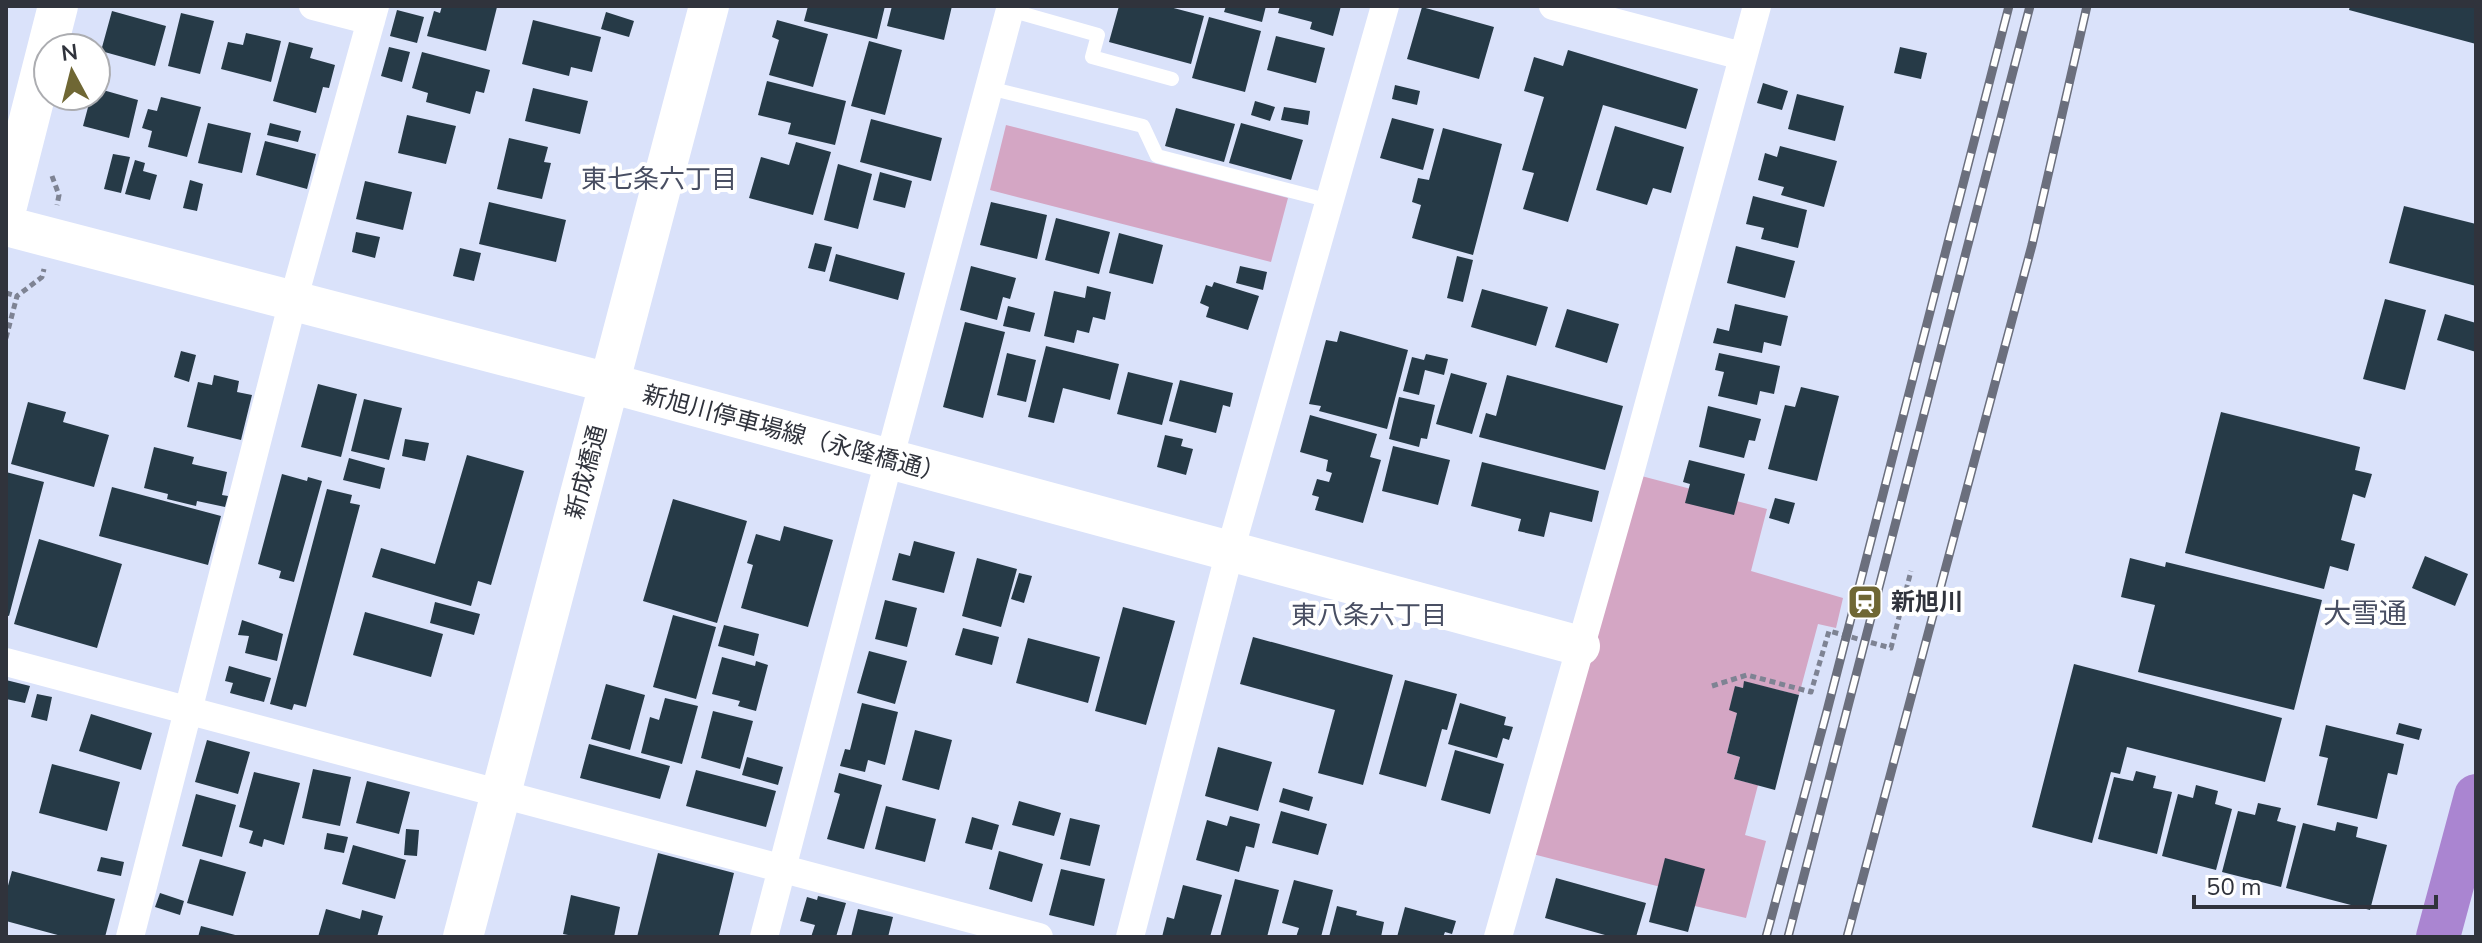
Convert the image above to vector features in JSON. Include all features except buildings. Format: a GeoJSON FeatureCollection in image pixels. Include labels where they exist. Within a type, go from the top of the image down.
{"type":"FeatureCollection","features":[{"type":"Feature","properties":{"kind":"highway"},"geometry":{"type":"LineString","coordinates":[[2438,937],[2474,810]]}},
{"type":"Feature","properties":{"kind":"main road"},"geometry":{"type":"LineString","coordinates":[[6,210],[58,6]]}},
{"type":"Feature","properties":{"kind":"main road","name":"新成橋通"},"geometry":{"type":"LineString","coordinates":[[463,937],[709,6]]}},
{"type":"Feature","properties":{"kind":"main road","name":"新旭川停車場線（永隆橋通）"},"geometry":{"type":"LineString","coordinates":[[6,226],[609,383],[1580,646]]}},
{"type":"Feature","properties":{"kind":"street"},"geometry":{"type":"LineString","coordinates":[[130,937],[293,301],[373,14],[313,6]]}},
{"type":"Feature","properties":{"kind":"street"},"geometry":{"type":"LineString","coordinates":[[1130,937],[1230,551],[1385,6]]}},
{"type":"Feature","properties":{"kind":"street"},"geometry":{"type":"LineString","coordinates":[[1498,937],[1630,473],[1757,6]]}},
{"type":"Feature","properties":{"kind":"street"},"geometry":{"type":"LineString","coordinates":[[764,937],[1011,8]]}},
{"type":"Feature","properties":{"kind":"street"},"geometry":{"type":"LineString","coordinates":[[1566,8],[1742,56]]}},
{"type":"Feature","properties":{"kind":"street"},"geometry":{"type":"LineString","coordinates":[[6,662],[1039,937]]}},
{"type":"Feature","properties":{"kind":"lane"},"geometry":{"type":"LineString","coordinates":[[1011,8],[1098,35],[1092,57],[1172,79]]}},
{"type":"Feature","properties":{"kind":"lane"},"geometry":{"type":"LineString","coordinates":[[989,88],[1143,126],[1157,156],[1330,201]]}},
{"type":"Feature","properties":{"kind":"path"},"geometry":{"type":"LineString","coordinates":[[6,338],[17,296],[42,277]]}},
{"type":"Feature","properties":{"kind":"path"},"geometry":{"type":"LineString","coordinates":[[6,293],[17,296]]}},
{"type":"Feature","properties":{"kind":"path"},"geometry":{"type":"LineString","coordinates":[[1712,686],[1747,675],[1811,692],[1829,631],[1891,648],[1911,571]]}},
{"type":"Feature","properties":{"kind":"shaded area"},"geometry":{"type":"Polygon","coordinates":[[[1006,125],[1288,198],[1271,262],[990,190],[1006,125]]]}},
{"type":"Feature","properties":{"kind":"shaded area"},"geometry":{"type":"Polygon","coordinates":[[[1630,473],[1767,509],[1751,571],[1843,598],[1836,628],[1818,624],[1799,695],[1745,682],[1743,688],[1735,686],[1737,713],[1727,753],[1740,757],[1734,779],[1758,785],[1745,835],[1766,841],[1746,918],[1682,903],[1684,893],[1521,851],[1630,473]]]}},
{"type":"Feature","properties":{"kind":"railway"},"geometry":{"type":"LineString","coordinates":[[1766,937],[2009,6]]}},
{"type":"Feature","properties":{"kind":"railway"},"geometry":{"type":"LineString","coordinates":[[1788,937],[2030,6]]}},
{"type":"Feature","properties":{"kind":"railway"},"geometry":{"type":"LineString","coordinates":[[1847,937],[2032,245],[2087,6]]}},
{"type":"Feature","properties":{"kind":"place","name":"新旭川"},"geometry":{"type":"Point","coordinates":[1865,602]}},
{"type":"Feature","properties":{"kind":"district","name":"東七条六丁目"},"geometry":{"type":"Point","coordinates":[659,179]}},
{"type":"Feature","properties":{"kind":"district","name":"大雪通"},"geometry":{"type":"Point","coordinates":[2365,614]}},
{"type":"Feature","properties":{"kind":"district","name":"東八条六丁目"},"geometry":{"type":"Point","coordinates":[1369,615]}}]}
